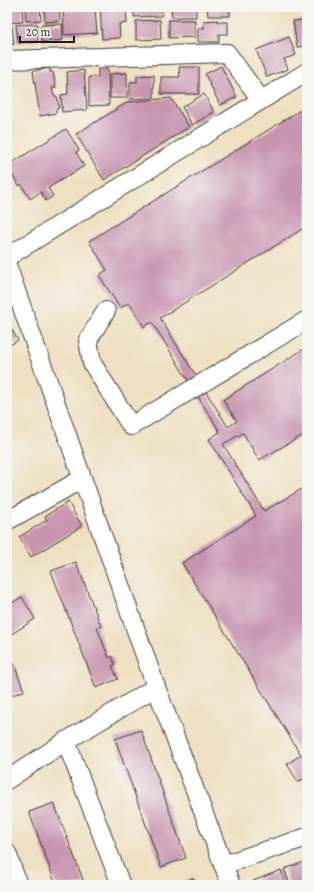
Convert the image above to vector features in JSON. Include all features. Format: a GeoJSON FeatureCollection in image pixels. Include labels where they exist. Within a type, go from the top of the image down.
{"type":"FeatureCollection","features":[{"type":"Feature","properties":{"kind":"street"},"geometry":{"type":"LineString","coordinates":[[7,60],[227,53],[261,100]]}},
{"type":"Feature","properties":{"kind":"street"},"geometry":{"type":"LineString","coordinates":[[7,257],[307,72]]}},
{"type":"Feature","properties":{"kind":"street"},"geometry":{"type":"LineString","coordinates":[[7,265],[54,394],[82,479],[156,687],[231,885]]}},
{"type":"Feature","properties":{"kind":"street"},"geometry":{"type":"LineString","coordinates":[[106,311],[88,340],[92,364],[131,426],[307,320]]}},
{"type":"Feature","properties":{"kind":"street"},"geometry":{"type":"LineString","coordinates":[[7,521],[82,479]]}},
{"type":"Feature","properties":{"kind":"street"},"geometry":{"type":"LineString","coordinates":[[7,780],[66,741],[156,687]]}},
{"type":"Feature","properties":{"kind":"street"},"geometry":{"type":"LineString","coordinates":[[66,741],[121,885]]}},
{"type":"Feature","properties":{"kind":"street"},"geometry":{"type":"LineString","coordinates":[[223,865],[307,837]]}},
{"type":"Feature","properties":{"kind":"street"},"geometry":{"type":"LineString","coordinates":[[7,853],[18,885]]}},
{"type":"Feature","properties":{"kind":"building"},"geometry":{"type":"Polygon","coordinates":[[[7,7],[22,7],[23,22],[7,23],[7,7]]]}},
{"type":"Feature","properties":{"kind":"building"},"geometry":{"type":"Polygon","coordinates":[[[25,7],[40,7],[41,20],[26,21],[25,7]]]}},
{"type":"Feature","properties":{"kind":"building"},"geometry":{"type":"Polygon","coordinates":[[[44,7],[59,7],[60,21],[45,22],[44,7]]]}},
{"type":"Feature","properties":{"kind":"building"},"geometry":{"type":"Polygon","coordinates":[[[100,7],[126,7],[127,23],[119,24],[120,38],[102,39],[100,7]]]}},
{"type":"Feature","properties":{"kind":"building"},"geometry":{"type":"Polygon","coordinates":[[[134,7],[162,7],[162,16],[134,17],[134,7]]]}},
{"type":"Feature","properties":{"kind":"building"},"geometry":{"type":"Polygon","coordinates":[[[171,7],[196,7],[196,17],[172,17],[171,7]]]}},
{"type":"Feature","properties":{"kind":"building"},"geometry":{"type":"Polygon","coordinates":[[[207,7],[230,7],[230,16],[208,16],[207,7]]]}},
{"type":"Feature","properties":{"kind":"building"},"geometry":{"type":"Polygon","coordinates":[[[95,9],[97,33],[64,35],[63,11],[95,9]]]}},
{"type":"Feature","properties":{"kind":"building"},"geometry":{"type":"Polygon","coordinates":[[[160,20],[161,39],[136,40],[136,21],[160,20]]]}},
{"type":"Feature","properties":{"kind":"building"},"geometry":{"type":"Polygon","coordinates":[[[169,20],[195,20],[195,37],[169,38],[169,20]]]}},
{"type":"Feature","properties":{"kind":"building"},"geometry":{"type":"Polygon","coordinates":[[[218,20],[218,22],[228,22],[228,34],[219,34],[219,42],[198,42],[198,28],[204,28],[204,21],[218,20]]]}},
{"type":"Feature","properties":{"kind":"building"},"geometry":{"type":"Polygon","coordinates":[[[302,20],[304,35],[307,35],[307,46],[297,47],[293,21],[302,20]]]}},
{"type":"Feature","properties":{"kind":"building"},"geometry":{"type":"Polygon","coordinates":[[[37,24],[38,41],[18,43],[16,25],[37,24]]]}},
{"type":"Feature","properties":{"kind":"building"},"geometry":{"type":"Polygon","coordinates":[[[62,24],[63,40],[42,42],[41,25],[62,24]]]}},
{"type":"Feature","properties":{"kind":"building"},"geometry":{"type":"Polygon","coordinates":[[[7,26],[12,26],[14,44],[7,45],[7,26]]]}},
{"type":"Feature","properties":{"kind":"building"},"geometry":{"type":"Polygon","coordinates":[[[289,37],[296,55],[284,59],[288,69],[267,77],[256,50],[289,37]]]}},
{"type":"Feature","properties":{"kind":"building"},"geometry":{"type":"Polygon","coordinates":[[[221,66],[237,97],[220,105],[205,74],[221,66]]]}},
{"type":"Feature","properties":{"kind":"building"},"geometry":{"type":"Polygon","coordinates":[[[179,67],[199,67],[199,94],[161,94],[161,77],[180,77],[179,67]]]}},
{"type":"Feature","properties":{"kind":"building"},"geometry":{"type":"Polygon","coordinates":[[[50,68],[50,72],[53,72],[56,88],[52,88],[54,96],[57,96],[59,108],[56,109],[56,113],[40,116],[33,71],[50,68]]]}},
{"type":"Feature","properties":{"kind":"building"},"geometry":{"type":"Polygon","coordinates":[[[98,69],[108,69],[109,105],[89,106],[89,77],[98,77],[98,69]]]}},
{"type":"Feature","properties":{"kind":"building"},"geometry":{"type":"Polygon","coordinates":[[[84,70],[87,110],[62,112],[61,95],[68,94],[67,72],[84,70]]]}},
{"type":"Feature","properties":{"kind":"building"},"geometry":{"type":"Polygon","coordinates":[[[127,73],[127,98],[110,98],[110,74],[127,73]]]}},
{"type":"Feature","properties":{"kind":"building"},"geometry":{"type":"Polygon","coordinates":[[[154,75],[154,98],[130,99],[130,82],[137,82],[137,76],[154,75]]]}},
{"type":"Feature","properties":{"kind":"building"},"geometry":{"type":"Polygon","coordinates":[[[204,94],[214,112],[192,125],[182,107],[204,94]]]}},
{"type":"Feature","properties":{"kind":"building"},"geometry":{"type":"Polygon","coordinates":[[[171,98],[189,127],[104,180],[76,134],[128,102],[171,98]]]}},
{"type":"Feature","properties":{"kind":"building"},"geometry":{"type":"Polygon","coordinates":[[[307,106],[307,226],[160,318],[228,427],[237,421],[223,400],[307,347],[307,433],[259,460],[243,433],[223,444],[264,511],[307,486],[307,777],[298,782],[287,764],[301,755],[182,563],[256,516],[209,439],[220,432],[152,322],[144,327],[129,303],[120,308],[99,275],[107,270],[89,241],[307,106]]]}},
{"type":"Feature","properties":{"kind":"building"},"geometry":{"type":"Polygon","coordinates":[[[66,129],[79,150],[76,152],[84,166],[48,188],[53,196],[46,201],[41,192],[30,199],[21,184],[19,186],[7,166],[66,129]]]}},
{"type":"Feature","properties":{"kind":"building"},"geometry":{"type":"Polygon","coordinates":[[[7,322],[18,340],[7,347],[7,322]]]}},
{"type":"Feature","properties":{"kind":"building"},"geometry":{"type":"Polygon","coordinates":[[[68,502],[82,526],[31,557],[19,537],[47,520],[45,516],[68,502]]]}},
{"type":"Feature","properties":{"kind":"building"},"geometry":{"type":"Polygon","coordinates":[[[76,562],[101,626],[97,628],[109,658],[112,656],[115,665],[112,666],[118,679],[96,688],[51,571],[76,562]]]}},
{"type":"Feature","properties":{"kind":"building"},"geometry":{"type":"Polygon","coordinates":[[[22,597],[35,619],[7,637],[7,600],[10,604],[22,597]]]}},
{"type":"Feature","properties":{"kind":"building"},"geometry":{"type":"Polygon","coordinates":[[[14,664],[24,691],[7,697],[7,666],[14,664]]]}},
{"type":"Feature","properties":{"kind":"building"},"geometry":{"type":"Polygon","coordinates":[[[141,730],[186,858],[161,867],[115,739],[141,730]]]}},
{"type":"Feature","properties":{"kind":"building"},"geometry":{"type":"Polygon","coordinates":[[[54,803],[85,885],[56,885],[29,812],[54,803]]]}},
{"type":"Feature","properties":{"kind":"building"},"geometry":{"type":"Polygon","coordinates":[[[307,861],[307,885],[290,885],[284,869],[307,861]]]}},
{"type":"Feature","properties":{"kind":"building"},"geometry":{"type":"Polygon","coordinates":[[[281,870],[286,885],[255,885],[253,881],[281,870]]]}},
{"type":"Feature","properties":{"kind":"building"},"geometry":{"type":"Polygon","coordinates":[[[193,878],[196,885],[174,885],[193,878]]]}}]}
